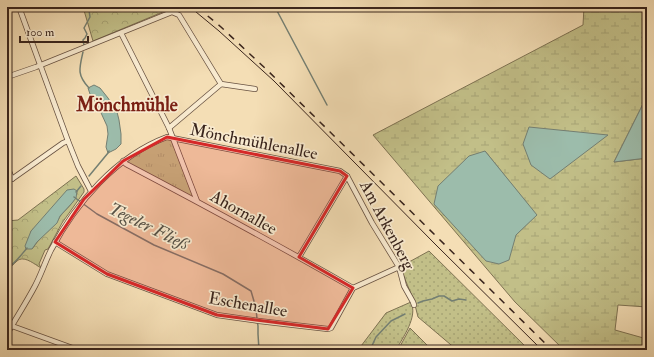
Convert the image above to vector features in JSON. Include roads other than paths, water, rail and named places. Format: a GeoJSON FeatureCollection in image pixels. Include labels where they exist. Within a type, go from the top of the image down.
{"type":"FeatureCollection","features":[{"type":"Feature","properties":{"kind":"street"},"geometry":{"type":"LineString","coordinates":[[7,9],[12,7]]}},
{"type":"Feature","properties":{"kind":"street"},"geometry":{"type":"LineString","coordinates":[[19,7],[68,141],[78,166],[91,191]]}},
{"type":"Feature","properties":{"kind":"street"},"geometry":{"type":"LineString","coordinates":[[7,77],[41,65],[172,12],[179,14],[222,84]]}},
{"type":"Feature","properties":{"kind":"street"},"geometry":{"type":"LineString","coordinates":[[121,33],[169,128],[197,201]]}},
{"type":"Feature","properties":{"kind":"street"},"geometry":{"type":"LineString","coordinates":[[169,128],[222,84],[255,89]]}},
{"type":"Feature","properties":{"kind":"street","name":"Mönchmühlenallee"},"geometry":{"type":"LineString","coordinates":[[7,334],[9,326],[35,286],[55,242],[79,206],[91,191],[123,161],[156,141],[167,137],[173,138],[340,171],[347,176]]}},
{"type":"Feature","properties":{"kind":"street"},"geometry":{"type":"LineString","coordinates":[[7,166],[9,180],[68,141]]}},
{"type":"Feature","properties":{"kind":"street","name":"Ahornallee"},"geometry":{"type":"LineString","coordinates":[[123,161],[126,164],[299,256],[353,288]]}},
{"type":"Feature","properties":{"kind":"street","name":"Am Arkenberg"},"geometry":{"type":"LineString","coordinates":[[299,256],[347,176]]}},
{"type":"Feature","properties":{"kind":"street","name":"Am Arkenberg"},"geometry":{"type":"LineString","coordinates":[[347,176],[372,223],[399,267],[404,286],[414,306]]}},
{"type":"Feature","properties":{"kind":"street","name":"Eschenallee"},"geometry":{"type":"LineString","coordinates":[[55,242],[107,274],[217,315],[328,329],[331,328],[353,288]]}},
{"type":"Feature","properties":{"kind":"street"},"geometry":{"type":"LineString","coordinates":[[353,288],[399,267]]}},
{"type":"Feature","properties":{"kind":"street"},"geometry":{"type":"LineString","coordinates":[[9,326],[78,350]]}},
{"type":"Feature","properties":{"kind":"waterway"},"geometry":{"type":"LineString","coordinates":[[84,45],[83,40],[87,34],[84,28],[90,17],[89,10],[91,7]]}},
{"type":"Feature","properties":{"kind":"waterway"},"geometry":{"type":"LineString","coordinates":[[275,7],[327,105]]}},
{"type":"Feature","properties":{"kind":"waterway"},"geometry":{"type":"LineString","coordinates":[[83,52],[80,72],[82,79],[89,88]]}},
{"type":"Feature","properties":{"kind":"waterway"},"geometry":{"type":"LineString","coordinates":[[89,176],[109,151]]}},
{"type":"Feature","properties":{"kind":"waterway"},"geometry":{"type":"LineString","coordinates":[[76,192],[81,186]]}},
{"type":"Feature","properties":{"kind":"waterway","name":"Tegeler Fließ"},"geometry":{"type":"LineString","coordinates":[[74,197],[97,214],[154,245],[223,274],[251,291],[256,308],[259,350]]}},
{"type":"Feature","properties":{"kind":"waterway","name":"Tegeler Fließ"},"geometry":{"type":"LineString","coordinates":[[7,268],[15,262],[27,248]]}},
{"type":"Feature","properties":{"kind":"waterway"},"geometry":{"type":"LineString","coordinates":[[418,303],[439,296],[444,296],[452,301],[459,299],[466,300]]}},
{"type":"Feature","properties":{"kind":"waterway"},"geometry":{"type":"LineString","coordinates":[[370,350],[376,337],[391,321],[405,314]]}},
{"type":"Feature","properties":{"kind":"tram line"},"geometry":{"type":"LineString","coordinates":[[190,7],[274,81],[542,350]]}},
{"type":"Feature","properties":{"kind":"railway"},"geometry":{"type":"LineString","coordinates":[[197,7],[267,70],[552,350]]}},
{"type":"Feature","properties":{"kind":"district","name":"Mönchmühle"},"geometry":{"type":"Point","coordinates":[127,104]}}]}
